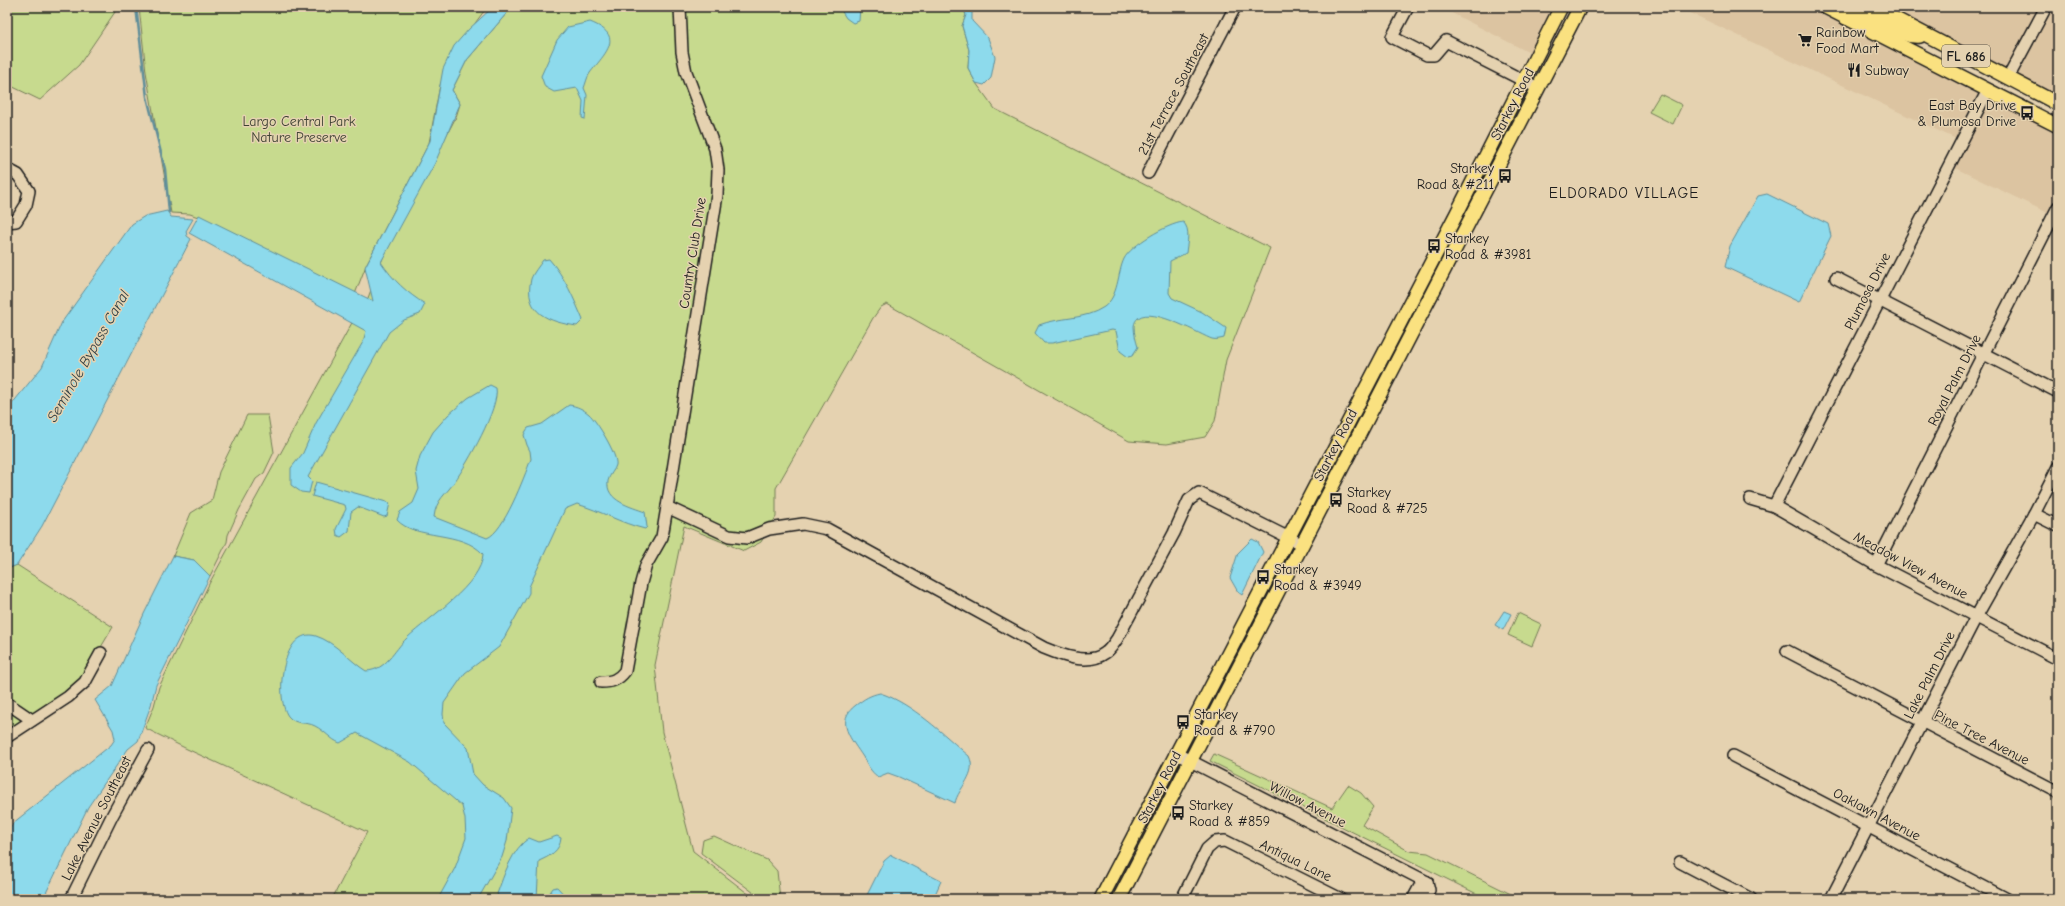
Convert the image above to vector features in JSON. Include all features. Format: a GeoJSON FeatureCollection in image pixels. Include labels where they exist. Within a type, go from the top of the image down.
{"type":"FeatureCollection","features":[{"type":"Feature","properties":{"kind":"main road","name":"Starkey Road"},"geometry":{"type":"LineString","coordinates":[[1101,899],[1175,753],[1457,213],[1561,7]]}},
{"type":"Feature","properties":{"kind":"main road","name":"Starkey Road"},"geometry":{"type":"LineString","coordinates":[[1119,899],[1301,544],[1580,7]]}},
{"type":"Feature","properties":{"kind":"main road","name":"FL 686"},"geometry":{"type":"LineString","coordinates":[[1825,7],[2058,126]]}},
{"type":"Feature","properties":{"kind":"main road","name":"FL 686"},"geometry":{"type":"LineString","coordinates":[[1873,7],[2058,104]]}},
{"type":"Feature","properties":{"kind":"main road"},"geometry":{"type":"LineString","coordinates":[[1846,18],[1856,14],[1865,15],[1906,35],[1925,35]]}},
{"type":"Feature","properties":{"kind":"street","name":"Country Club Drive"},"geometry":{"type":"LineString","coordinates":[[600,682],[612,682],[620,678],[625,671],[641,583],[646,565],[662,537],[717,195],[718,170],[715,149],[686,72],[682,52],[680,7]]}},
{"type":"Feature","properties":{"kind":"street","name":"21st Terrace Southeast"},"geometry":{"type":"LineString","coordinates":[[1148,173],[1235,7]]}},
{"type":"Feature","properties":{"kind":"street"},"geometry":{"type":"LineString","coordinates":[[1408,7],[1392,37],[1427,55],[1434,55],[1446,41],[1538,88]]}},
{"type":"Feature","properties":{"kind":"street"},"geometry":{"type":"LineString","coordinates":[[2008,78],[2046,7]]}},
{"type":"Feature","properties":{"kind":"street","name":"Plumosa Drive"},"geometry":{"type":"LineString","coordinates":[[1774,506],[1988,90]]}},
{"type":"Feature","properties":{"kind":"street"},"geometry":{"type":"LineString","coordinates":[[7,169],[18,175],[29,191],[26,205],[16,221],[7,222]]}},
{"type":"Feature","properties":{"kind":"street","name":"Royal Palm Drive"},"geometry":{"type":"LineString","coordinates":[[1876,565],[2058,207]]}},
{"type":"Feature","properties":{"kind":"street"},"geometry":{"type":"LineString","coordinates":[[1836,278],[2058,392]]}},
{"type":"Feature","properties":{"kind":"street","name":"Lake Palm Drive"},"geometry":{"type":"LineString","coordinates":[[1831,899],[1976,617],[2034,514],[2058,467]]}},
{"type":"Feature","properties":{"kind":"street"},"geometry":{"type":"LineString","coordinates":[[667,507],[729,536],[747,538],[769,529],[803,524],[828,529],[1044,648],[1064,657],[1085,660],[1104,654],[1118,639],[1174,533],[1189,500],[1199,494],[1301,544]]}},
{"type":"Feature","properties":{"kind":"street","name":"Meadow View Avenue"},"geometry":{"type":"LineString","coordinates":[[1750,499],[1774,506],[1876,565],[2058,659]]}},
{"type":"Feature","properties":{"kind":"street"},"geometry":{"type":"LineString","coordinates":[[2034,514],[2058,526]]}},
{"type":"Feature","properties":{"kind":"street","name":"Pine Tree Avenue"},"geometry":{"type":"LineString","coordinates":[[1787,651],[2058,792]]}},
{"type":"Feature","properties":{"kind":"street"},"geometry":{"type":"LineString","coordinates":[[7,737],[68,697],[85,682],[101,653]]}},
{"type":"Feature","properties":{"kind":"street"},"geometry":{"type":"LineString","coordinates":[[7,703],[32,720]]}},
{"type":"Feature","properties":{"kind":"street","name":"Lake Avenue Southeast"},"geometry":{"type":"LineString","coordinates":[[71,899],[112,816],[148,750]]}},
{"type":"Feature","properties":{"kind":"street","name":"Willow Avenue"},"geometry":{"type":"LineString","coordinates":[[1175,753],[1428,882]]}},
{"type":"Feature","properties":{"kind":"street","name":"Oaklawn Avenue"},"geometry":{"type":"LineString","coordinates":[[1733,756],[2007,899]]}},
{"type":"Feature","properties":{"kind":"street","name":"Antiqua Lane"},"geometry":{"type":"LineString","coordinates":[[1182,899],[1207,849],[1215,842],[1224,841],[1341,899]]}},
{"type":"Feature","properties":{"kind":"street"},"geometry":{"type":"LineString","coordinates":[[1680,862],[1751,899]]}},
{"type":"Feature","properties":{"kind":"street"},"geometry":{"type":"LineString","coordinates":[[1413,899],[1420,886],[1428,882],[1429,890],[1424,899]]}},
{"type":"Feature","properties":{"kind":"shaded area"},"geometry":{"type":"Polygon","coordinates":[[[1440,7],[1552,7],[1530,53],[1440,7]]]}},
{"type":"Feature","properties":{"kind":"shaded area"},"geometry":{"type":"Polygon","coordinates":[[[1678,7],[1815,7],[1982,92],[1958,140],[1678,7]]]}},
{"type":"Feature","properties":{"kind":"shaded area"},"geometry":{"type":"Polygon","coordinates":[[[1883,7],[2041,7],[2007,72],[1883,7]]]}},
{"type":"Feature","properties":{"kind":"shaded area"},"geometry":{"type":"Polygon","coordinates":[[[2050,7],[2058,7],[2058,99],[2014,76],[2050,7]]]}},
{"type":"Feature","properties":{"kind":"shaded area"},"geometry":{"type":"Polygon","coordinates":[[[1989,96],[2058,131],[2058,198],[2050,214],[1953,167],[1989,96]]]}},
{"type":"Feature","properties":{"kind":"green space"},"geometry":{"type":"Polygon","coordinates":[[[7,7],[113,7],[115,12],[79,65],[40,100],[7,84],[7,7]]]}},
{"type":"Feature","properties":{"kind":"green space","name":"Largo Central Park Nature Preserve"},"geometry":{"type":"Polygon","coordinates":[[[139,7],[487,7],[476,22],[440,85],[429,143],[367,263],[355,294],[206,220],[190,214],[171,213],[146,72],[139,7]]]}},
{"type":"Feature","properties":{"kind":"green space"},"geometry":{"type":"Polygon","coordinates":[[[512,7],[963,7],[966,15],[962,26],[969,50],[968,68],[976,83],[995,109],[1270,248],[1226,360],[1215,421],[1205,437],[1167,444],[1129,441],[887,304],[881,307],[873,318],[776,488],[776,517],[761,542],[744,551],[684,526],[655,665],[662,732],[693,851],[755,899],[332,899],[367,832],[145,728],[154,706],[159,687],[210,582],[354,319],[368,298],[384,255],[456,117],[460,104],[452,90],[467,60],[512,7]]]}},
{"type":"Feature","properties":{"kind":"green space"},"geometry":{"type":"Polygon","coordinates":[[[1660,94],[1682,105],[1673,124],[1649,112],[1660,94]]]}},
{"type":"Feature","properties":{"kind":"green space"},"geometry":{"type":"Polygon","coordinates":[[[247,415],[268,415],[274,452],[264,473],[256,479],[239,510],[228,535],[227,542],[210,576],[194,560],[173,556],[191,513],[212,500],[219,472],[247,415]]]}},
{"type":"Feature","properties":{"kind":"green space"},"geometry":{"type":"Polygon","coordinates":[[[17,565],[113,627],[82,679],[66,694],[32,715],[7,698],[7,569],[17,565]]]}},
{"type":"Feature","properties":{"kind":"green space"},"geometry":{"type":"Polygon","coordinates":[[[1518,613],[1541,624],[1532,646],[1508,635],[1518,613]]]}},
{"type":"Feature","properties":{"kind":"green space"},"geometry":{"type":"Polygon","coordinates":[[[7,709],[24,720],[11,728],[7,726],[7,709]]]}},
{"type":"Feature","properties":{"kind":"green space"},"geometry":{"type":"Polygon","coordinates":[[[1214,754],[1332,808],[1348,785],[1361,793],[1373,807],[1362,825],[1409,851],[1428,853],[1521,899],[1487,899],[1210,761],[1214,754]]]}},
{"type":"Feature","properties":{"kind":"green space"},"geometry":{"type":"Polygon","coordinates":[[[714,836],[767,860],[777,871],[780,899],[762,899],[701,853],[703,840],[714,836]]]}},
{"type":"Feature","properties":{"kind":"water"},"geometry":{"type":"Polygon","coordinates":[[[493,7],[512,7],[467,60],[452,90],[460,104],[435,163],[381,262],[390,275],[401,286],[425,304],[420,314],[404,320],[389,332],[308,477],[312,481],[309,493],[301,492],[291,485],[291,468],[303,453],[316,423],[363,342],[366,331],[189,233],[199,215],[373,301],[365,267],[430,141],[443,69],[454,46],[469,29],[493,7]]]}},
{"type":"Feature","properties":{"kind":"water"},"geometry":{"type":"Polygon","coordinates":[[[839,7],[860,7],[859,21],[853,23],[846,18],[839,7]]]}},
{"type":"Feature","properties":{"kind":"water"},"geometry":{"type":"Polygon","coordinates":[[[963,7],[972,7],[972,21],[988,38],[995,57],[991,78],[984,85],[976,83],[968,68],[969,50],[962,26],[966,15],[963,7]]]}},
{"type":"Feature","properties":{"kind":"water"},"geometry":{"type":"Polygon","coordinates":[[[590,22],[601,27],[610,39],[606,52],[587,78],[584,88],[587,95],[585,119],[582,118],[583,101],[577,88],[554,92],[545,87],[541,76],[557,40],[568,27],[590,22]]]}},
{"type":"Feature","properties":{"kind":"water"},"geometry":{"type":"Polygon","coordinates":[[[1767,194],[1828,224],[1831,236],[1799,302],[1725,267],[1730,246],[1758,196],[1767,194]]]}},
{"type":"Feature","properties":{"kind":"water","name":"Seminole Bypass Canal"},"geometry":{"type":"Polygon","coordinates":[[[167,211],[171,217],[193,219],[186,231],[187,236],[191,239],[42,526],[17,565],[7,569],[7,413],[11,405],[42,367],[62,322],[132,224],[145,216],[167,211]]]}},
{"type":"Feature","properties":{"kind":"water"},"geometry":{"type":"Polygon","coordinates":[[[1183,222],[1188,232],[1186,253],[1170,261],[1169,293],[1172,298],[1202,312],[1226,328],[1224,338],[1212,339],[1170,320],[1157,316],[1146,315],[1138,318],[1134,326],[1138,347],[1132,356],[1128,357],[1120,351],[1116,331],[1112,330],[1052,343],[1044,343],[1035,333],[1039,325],[1047,322],[1089,314],[1104,307],[1109,302],[1115,291],[1124,259],[1128,253],[1150,236],[1168,227],[1183,222]]]}},
{"type":"Feature","properties":{"kind":"water"},"geometry":{"type":"Polygon","coordinates":[[[549,259],[555,266],[573,296],[583,320],[577,326],[557,322],[540,314],[531,300],[531,279],[543,260],[549,259]]]}},
{"type":"Feature","properties":{"kind":"water"},"geometry":{"type":"Polygon","coordinates":[[[490,385],[496,388],[496,397],[488,421],[482,435],[460,473],[452,486],[439,501],[434,517],[487,538],[493,534],[507,515],[531,459],[530,451],[524,435],[526,431],[528,428],[542,424],[569,405],[587,412],[601,430],[616,460],[616,465],[608,481],[608,488],[611,494],[620,502],[645,512],[647,527],[645,529],[577,504],[565,509],[529,587],[529,593],[499,647],[465,673],[444,703],[444,723],[468,748],[473,774],[483,785],[504,798],[511,808],[507,841],[502,857],[478,899],[438,899],[455,868],[466,838],[465,819],[462,806],[410,762],[357,733],[340,743],[315,726],[291,719],[288,716],[284,706],[282,679],[284,665],[289,652],[296,641],[305,636],[316,636],[330,643],[366,671],[373,670],[385,664],[407,638],[452,600],[474,577],[480,565],[483,554],[474,546],[463,541],[415,530],[405,526],[397,520],[400,512],[413,503],[419,489],[416,471],[420,456],[433,432],[448,415],[468,398],[490,385]]]}},
{"type":"Feature","properties":{"kind":"water"},"geometry":{"type":"Polygon","coordinates":[[[316,482],[390,503],[387,516],[384,517],[358,507],[351,512],[349,531],[341,537],[337,535],[336,529],[346,509],[345,505],[312,496],[316,482]]]}},
{"type":"Feature","properties":{"kind":"water"},"geometry":{"type":"Polygon","coordinates":[[[1252,539],[1258,542],[1263,552],[1242,595],[1238,592],[1230,578],[1238,553],[1252,539]]]}},
{"type":"Feature","properties":{"kind":"water"},"geometry":{"type":"Polygon","coordinates":[[[173,556],[194,560],[210,576],[156,685],[151,705],[138,741],[128,749],[88,807],[43,899],[7,899],[7,836],[13,823],[111,745],[115,739],[113,730],[95,700],[112,686],[144,614],[173,556]]]}},
{"type":"Feature","properties":{"kind":"water"},"geometry":{"type":"Polygon","coordinates":[[[1504,611],[1511,614],[1503,630],[1495,625],[1504,611]]]}},
{"type":"Feature","properties":{"kind":"water"},"geometry":{"type":"Polygon","coordinates":[[[880,693],[904,704],[916,712],[969,756],[971,769],[955,803],[888,773],[878,777],[869,768],[847,731],[846,717],[856,705],[864,699],[880,693]]]}},
{"type":"Feature","properties":{"kind":"water"},"geometry":{"type":"Polygon","coordinates":[[[557,836],[561,838],[559,846],[551,855],[539,861],[537,898],[495,899],[499,897],[497,894],[509,863],[523,843],[529,838],[539,842],[557,836]]]}},
{"type":"Feature","properties":{"kind":"water"},"geometry":{"type":"Polygon","coordinates":[[[891,855],[941,881],[933,899],[865,899],[884,861],[891,855]]]}},
{"type":"Feature","properties":{"kind":"water"},"geometry":{"type":"Polygon","coordinates":[[[557,887],[568,899],[554,899],[549,894],[553,888],[557,887]]]}},
{"type":"Feature","properties":{"kind":"waterway"},"geometry":{"type":"LineString","coordinates":[[136,7],[147,97],[165,169],[169,212]]}},
{"type":"Feature","properties":{"kind":"place","name":"Rainbow Food Mart"},"geometry":{"type":"Point","coordinates":[1805,40]}},
{"type":"Feature","properties":{"kind":"place","name":"Subway"},"geometry":{"type":"Point","coordinates":[1854,70]}},
{"type":"Feature","properties":{"kind":"place","name":"East Bay Drive & Plumosa Drive"},"geometry":{"type":"Point","coordinates":[2027,113]}},
{"type":"Feature","properties":{"kind":"place","name":"Starkey Road & #211"},"geometry":{"type":"Point","coordinates":[1505,176]}},
{"type":"Feature","properties":{"kind":"place","name":"Starkey Road & #3981"},"geometry":{"type":"Point","coordinates":[1434,246]}},
{"type":"Feature","properties":{"kind":"place","name":"Starkey Road & #725"},"geometry":{"type":"Point","coordinates":[1336,500]}},
{"type":"Feature","properties":{"kind":"place","name":"Starkey Road & #3949"},"geometry":{"type":"Point","coordinates":[1263,577]}},
{"type":"Feature","properties":{"kind":"place","name":"Starkey Road & #790"},"geometry":{"type":"Point","coordinates":[1183,722]}},
{"type":"Feature","properties":{"kind":"place","name":"Starkey Road & #859"},"geometry":{"type":"Point","coordinates":[1178,813]}},
{"type":"Feature","properties":{"kind":"district","name":"ELDORADO VILLAGE"},"geometry":{"type":"Point","coordinates":[1624,193]}}]}
